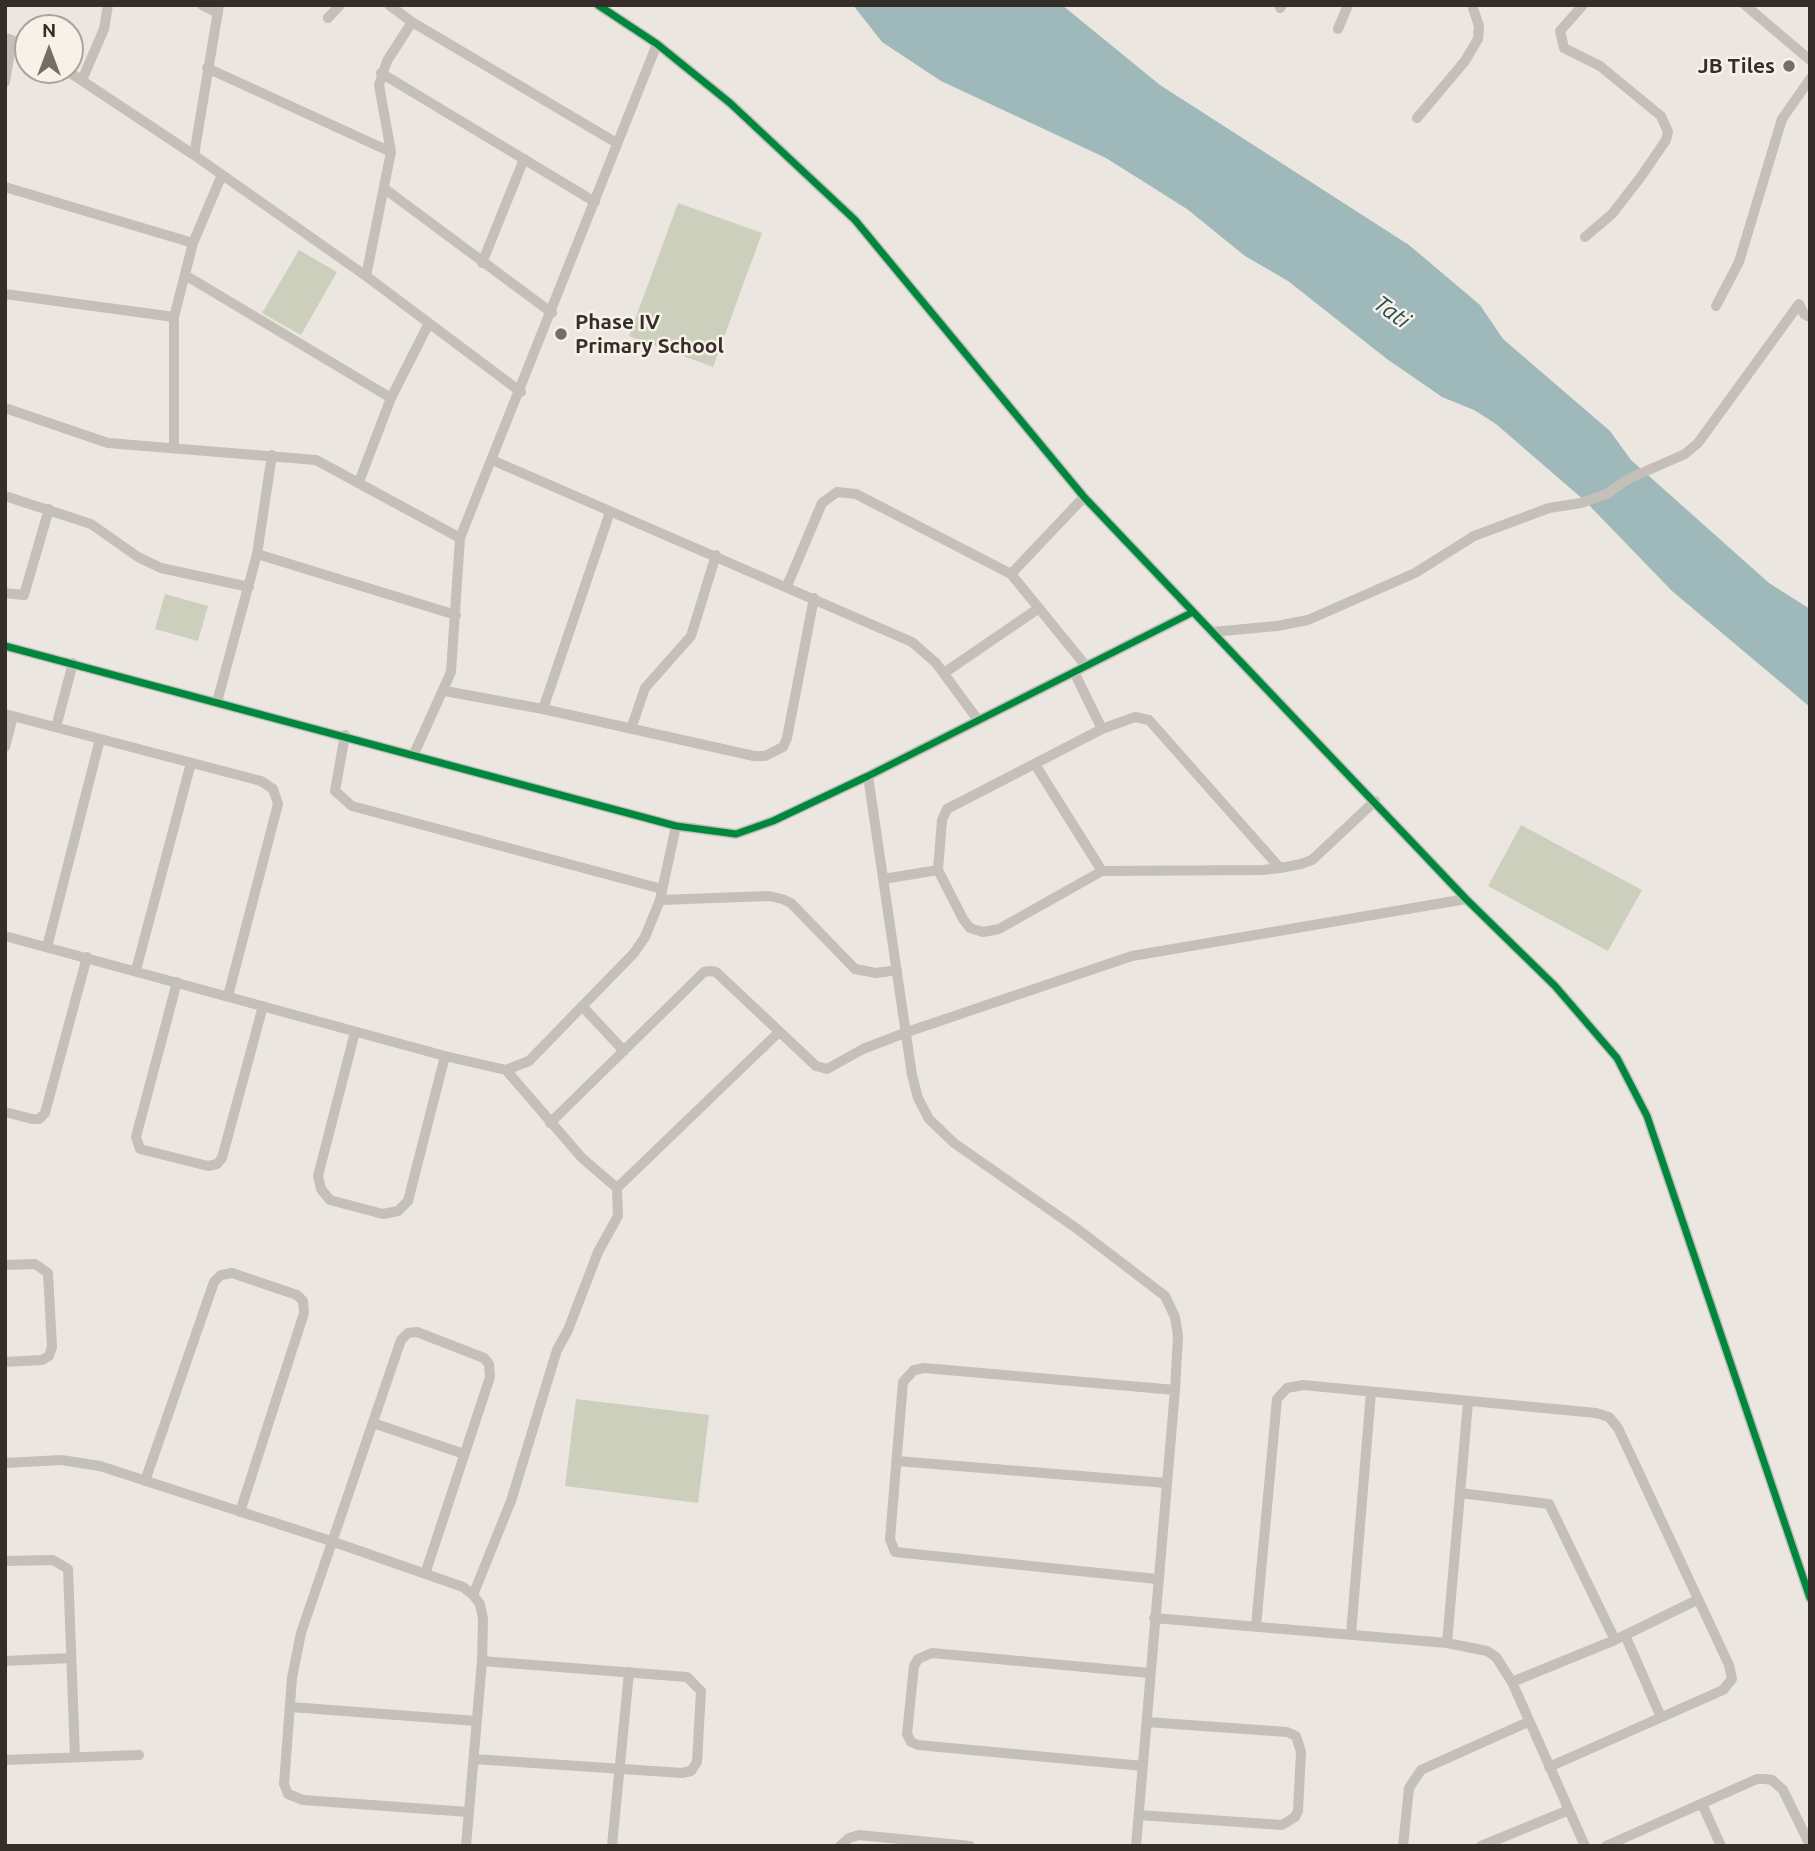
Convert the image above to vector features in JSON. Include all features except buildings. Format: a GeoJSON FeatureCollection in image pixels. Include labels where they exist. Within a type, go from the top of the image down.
{"type":"FeatureCollection","features":[{"type":"Feature","properties":{"kind":"street"},"geometry":{"type":"LineString","coordinates":[[194,155],[218,9],[202,5]]}},
{"type":"Feature","properties":{"kind":"street"},"geometry":{"type":"LineString","coordinates":[[328,18],[340,5]]}},
{"type":"Feature","properties":{"kind":"street"},"geometry":{"type":"LineString","coordinates":[[389,5],[412,22],[615,142]]}},
{"type":"Feature","properties":{"kind":"street"},"geometry":{"type":"LineString","coordinates":[[598,5],[657,44],[730,103],[855,220],[1084,497],[1466,899],[1555,986],[1618,1058],[1647,1116],[1810,1598]]}},
{"type":"Feature","properties":{"kind":"street"},"geometry":{"type":"LineString","coordinates":[[1338,29],[1348,5]]}},
{"type":"Feature","properties":{"kind":"street"},"geometry":{"type":"LineString","coordinates":[[1417,118],[1472,49],[1479,26],[1472,5]]}},
{"type":"Feature","properties":{"kind":"street"},"geometry":{"type":"LineString","coordinates":[[1583,5],[1560,32],[1564,48],[1600,66],[1661,116],[1668,132],[1667,140],[1612,214],[1585,237]]}},
{"type":"Feature","properties":{"kind":"street"},"geometry":{"type":"LineString","coordinates":[[1745,5],[1809,57]]}},
{"type":"Feature","properties":{"kind":"street"},"geometry":{"type":"LineString","coordinates":[[84,75],[104,29],[106,6]]}},
{"type":"Feature","properties":{"kind":"street"},"geometry":{"type":"LineString","coordinates":[[366,276],[391,152],[390,133],[379,97],[381,73],[412,22]]}},
{"type":"Feature","properties":{"kind":"street"},"geometry":{"type":"LineString","coordinates":[[5,82],[8,39]]}},
{"type":"Feature","properties":{"kind":"street"},"geometry":{"type":"LineString","coordinates":[[414,754],[444,691],[453,659],[460,538],[552,313],[615,142],[657,44]]}},
{"type":"Feature","properties":{"kind":"street"},"geometry":{"type":"LineString","coordinates":[[207,68],[391,152]]}},
{"type":"Feature","properties":{"kind":"street"},"geometry":{"type":"LineString","coordinates":[[381,73],[595,202]]}},
{"type":"Feature","properties":{"kind":"street"},"geometry":{"type":"LineString","coordinates":[[1716,306],[1739,262],[1782,119],[1810,79]]}},
{"type":"Feature","properties":{"kind":"street"},"geometry":{"type":"LineString","coordinates":[[84,81],[366,276],[520,392]]}},
{"type":"Feature","properties":{"kind":"street"},"geometry":{"type":"LineString","coordinates":[[482,264],[524,159]]}},
{"type":"Feature","properties":{"kind":"street"},"geometry":{"type":"LineString","coordinates":[[174,448],[174,317],[193,243],[221,177]]}},
{"type":"Feature","properties":{"kind":"street"},"geometry":{"type":"LineString","coordinates":[[5,187],[193,243]]}},
{"type":"Feature","properties":{"kind":"street"},"geometry":{"type":"LineString","coordinates":[[385,189],[482,264],[552,313]]}},
{"type":"Feature","properties":{"kind":"street"},"geometry":{"type":"LineString","coordinates":[[185,275],[391,398]]}},
{"type":"Feature","properties":{"kind":"street"},"geometry":{"type":"LineString","coordinates":[[5,294],[174,317]]}},
{"type":"Feature","properties":{"kind":"street"},"geometry":{"type":"LineString","coordinates":[[1212,632],[1267,628],[1308,620],[1415,573],[1474,536],[1549,508],[1581,503],[1607,494],[1628,479],[1685,454],[1698,443],[1798,304],[1804,314],[1810,317]]}},
{"type":"Feature","properties":{"kind":"street"},"geometry":{"type":"LineString","coordinates":[[359,482],[391,398],[428,325]]}},
{"type":"Feature","properties":{"kind":"street"},"geometry":{"type":"LineString","coordinates":[[5,408],[86,438],[316,460],[460,538]]}},
{"type":"Feature","properties":{"kind":"street"},"geometry":{"type":"LineString","coordinates":[[217,702],[257,554],[272,454]]}},
{"type":"Feature","properties":{"kind":"street"},"geometry":{"type":"LineString","coordinates":[[492,460],[912,642],[944,673],[978,720]]}},
{"type":"Feature","properties":{"kind":"street"},"geometry":{"type":"LineString","coordinates":[[787,586],[822,503],[837,492],[856,494],[1012,574],[1086,666]]}},
{"type":"Feature","properties":{"kind":"street"},"geometry":{"type":"LineString","coordinates":[[5,496],[91,524],[138,557],[161,568],[249,587]]}},
{"type":"Feature","properties":{"kind":"street"},"geometry":{"type":"LineString","coordinates":[[1012,574],[1084,497]]}},
{"type":"Feature","properties":{"kind":"street"},"geometry":{"type":"LineString","coordinates":[[5,593],[24,595],[49,509]]}},
{"type":"Feature","properties":{"kind":"street"},"geometry":{"type":"LineString","coordinates":[[543,709],[610,512]]}},
{"type":"Feature","properties":{"kind":"street"},"geometry":{"type":"LineString","coordinates":[[257,554],[456,615]]}},
{"type":"Feature","properties":{"kind":"street"},"geometry":{"type":"LineString","coordinates":[[631,729],[645,688],[691,636],[716,555]]}},
{"type":"Feature","properties":{"kind":"street"},"geometry":{"type":"LineString","coordinates":[[444,691],[543,709],[754,756],[775,752],[787,738],[814,598]]}},
{"type":"Feature","properties":{"kind":"street"},"geometry":{"type":"LineString","coordinates":[[944,673],[1039,608]]}},
{"type":"Feature","properties":{"kind":"street"},"geometry":{"type":"LineString","coordinates":[[5,646],[345,735],[676,826],[721,834],[752,830],[868,776],[1193,612]]}},
{"type":"Feature","properties":{"kind":"street"},"geometry":{"type":"LineString","coordinates":[[56,727],[74,663]]}},
{"type":"Feature","properties":{"kind":"street"},"geometry":{"type":"LineString","coordinates":[[1074,672],[1102,729]]}},
{"type":"Feature","properties":{"kind":"street"},"geometry":{"type":"LineString","coordinates":[[5,747],[9,715],[261,781],[273,789],[278,804],[228,996]]}},
{"type":"Feature","properties":{"kind":"street"},"geometry":{"type":"LineString","coordinates":[[1280,868],[1149,720],[1129,718],[1102,729],[1036,766],[947,810],[942,820],[938,870],[963,919],[970,928],[983,932],[999,929],[1102,871],[1280,868],[1312,860],[1375,801]]}},
{"type":"Feature","properties":{"kind":"street"},"geometry":{"type":"LineString","coordinates":[[345,735],[335,791],[352,806],[661,894],[769,896],[782,899],[791,903],[846,963],[855,969],[876,973],[897,970]]}},
{"type":"Feature","properties":{"kind":"street"},"geometry":{"type":"LineString","coordinates":[[47,947],[100,739]]}},
{"type":"Feature","properties":{"kind":"street"},"geometry":{"type":"LineString","coordinates":[[136,970],[191,763]]}},
{"type":"Feature","properties":{"kind":"street"},"geometry":{"type":"LineString","coordinates":[[1036,766],[1102,871]]}},
{"type":"Feature","properties":{"kind":"street"},"geometry":{"type":"LineString","coordinates":[[868,776],[912,1075],[918,1098],[929,1119],[954,1143],[1076,1228],[1165,1296],[1177,1324],[1175,1390],[1136,1846]]}},
{"type":"Feature","properties":{"kind":"street"},"geometry":{"type":"LineString","coordinates":[[5,936],[355,1032],[506,1070],[529,1060],[634,953],[645,937],[661,894],[676,826]]}},
{"type":"Feature","properties":{"kind":"street"},"geometry":{"type":"LineString","coordinates":[[883,879],[938,870]]}},
{"type":"Feature","properties":{"kind":"street"},"geometry":{"type":"LineString","coordinates":[[550,1123],[704,972],[716,972],[816,1066],[827,1069],[863,1049],[907,1032],[1132,956],[1466,899]]}},
{"type":"Feature","properties":{"kind":"street"},"geometry":{"type":"LineString","coordinates":[[5,1112],[32,1119],[39,1119],[44,1113],[87,957]]}},
{"type":"Feature","properties":{"kind":"street"},"geometry":{"type":"LineString","coordinates":[[177,982],[136,1138],[140,1149],[208,1166],[217,1164],[222,1158],[263,1006]]}},
{"type":"Feature","properties":{"kind":"street"},"geometry":{"type":"LineString","coordinates":[[582,1006],[624,1051]]}},
{"type":"Feature","properties":{"kind":"street"},"geometry":{"type":"LineString","coordinates":[[355,1032],[318,1176],[321,1189],[330,1200],[383,1214],[398,1211],[408,1201],[445,1056]]}},
{"type":"Feature","properties":{"kind":"street"},"geometry":{"type":"LineString","coordinates":[[473,1595],[511,1501],[557,1350],[568,1330],[598,1252],[616,1223],[617,1188],[779,1032]]}},
{"type":"Feature","properties":{"kind":"street"},"geometry":{"type":"LineString","coordinates":[[506,1070],[550,1123],[582,1157],[617,1188]]}},
{"type":"Feature","properties":{"kind":"street"},"geometry":{"type":"LineString","coordinates":[[5,1265],[35,1264],[43,1266],[48,1273],[52,1348],[49,1356],[42,1360],[5,1362]]}},
{"type":"Feature","properties":{"kind":"street"},"geometry":{"type":"LineString","coordinates":[[145,1481],[214,1282],[221,1275],[232,1273],[297,1295],[303,1301],[304,1313],[240,1512]]}},
{"type":"Feature","properties":{"kind":"street"},"geometry":{"type":"LineString","coordinates":[[425,1574],[490,1377],[489,1364],[484,1358],[417,1332],[408,1333],[401,1340],[301,1633],[284,1784],[285,1790],[295,1798],[468,1812]]}},
{"type":"Feature","properties":{"kind":"street"},"geometry":{"type":"LineString","coordinates":[[1157,1579],[895,1552],[890,1539],[903,1382],[914,1370],[1049,1377],[1175,1390]]}},
{"type":"Feature","properties":{"kind":"street"},"geometry":{"type":"LineString","coordinates":[[1256,1626],[1277,1399],[1286,1388],[1303,1385],[1596,1413],[1609,1417],[1730,1665],[1732,1679],[1723,1690],[1549,1767]]}},
{"type":"Feature","properties":{"kind":"street"},"geometry":{"type":"LineString","coordinates":[[1351,1634],[1371,1392]]}},
{"type":"Feature","properties":{"kind":"street"},"geometry":{"type":"LineString","coordinates":[[1447,1643],[1468,1402]]}},
{"type":"Feature","properties":{"kind":"street"},"geometry":{"type":"LineString","coordinates":[[373,1423],[464,1454]]}},
{"type":"Feature","properties":{"kind":"street"},"geometry":{"type":"LineString","coordinates":[[5,1463],[80,1461],[334,1542],[463,1587],[473,1595],[480,1604],[483,1619],[482,1661],[466,1846]]}},
{"type":"Feature","properties":{"kind":"street"},"geometry":{"type":"LineString","coordinates":[[897,1461],[1166,1483]]}},
{"type":"Feature","properties":{"kind":"street"},"geometry":{"type":"LineString","coordinates":[[1460,1493],[1549,1504],[1615,1640]]}},
{"type":"Feature","properties":{"kind":"street"},"geometry":{"type":"LineString","coordinates":[[5,1561],[53,1560],[68,1569],[75,1757]]}},
{"type":"Feature","properties":{"kind":"street"},"geometry":{"type":"LineString","coordinates":[[1512,1682],[1615,1640],[1697,1600]]}},
{"type":"Feature","properties":{"kind":"street"},"geometry":{"type":"LineString","coordinates":[[1154,1618],[1447,1643],[1487,1651],[1496,1657],[1512,1682],[1585,1846]]}},
{"type":"Feature","properties":{"kind":"street"},"geometry":{"type":"LineString","coordinates":[[1625,1635],[1661,1717]]}},
{"type":"Feature","properties":{"kind":"street"},"geometry":{"type":"LineString","coordinates":[[1143,1766],[918,1745],[911,1742],[908,1734],[914,1666],[918,1659],[932,1653],[1150,1673]]}},
{"type":"Feature","properties":{"kind":"street"},"geometry":{"type":"LineString","coordinates":[[5,1661],[71,1658]]}},
{"type":"Feature","properties":{"kind":"street"},"geometry":{"type":"LineString","coordinates":[[474,1759],[681,1773],[691,1771],[697,1762],[701,1691],[695,1682],[687,1677],[482,1661]]}},
{"type":"Feature","properties":{"kind":"street"},"geometry":{"type":"LineString","coordinates":[[612,1846],[629,1672]]}},
{"type":"Feature","properties":{"kind":"street"},"geometry":{"type":"LineString","coordinates":[[291,1707],[476,1721]]}},
{"type":"Feature","properties":{"kind":"street"},"geometry":{"type":"LineString","coordinates":[[1139,1815],[1282,1825],[1296,1817],[1298,1811],[1301,1752],[1296,1736],[1287,1732],[1147,1722]]}},
{"type":"Feature","properties":{"kind":"street"},"geometry":{"type":"LineString","coordinates":[[1403,1846],[1409,1788],[1420,1770],[1528,1722]]}},
{"type":"Feature","properties":{"kind":"street"},"geometry":{"type":"LineString","coordinates":[[5,1760],[139,1755]]}},
{"type":"Feature","properties":{"kind":"street"},"geometry":{"type":"LineString","coordinates":[[1606,1846],[1757,1779],[1772,1780],[1783,1790],[1810,1845]]}},
{"type":"Feature","properties":{"kind":"street"},"geometry":{"type":"LineString","coordinates":[[1702,1804],[1721,1846]]}},
{"type":"Feature","properties":{"kind":"street"},"geometry":{"type":"LineString","coordinates":[[1481,1846],[1569,1810]]}},
{"type":"Feature","properties":{"kind":"street"},"geometry":{"type":"LineString","coordinates":[[840,1846],[849,1838],[859,1835],[970,1846]]}},
{"type":"Feature","properties":{"kind":"green space"},"geometry":{"type":"Polygon","coordinates":[[[678,203],[762,233],[713,367],[629,336],[678,203]]]}},
{"type":"Feature","properties":{"kind":"green space"},"geometry":{"type":"Polygon","coordinates":[[[299,250],[337,272],[301,335],[262,313],[299,250]]]}},
{"type":"Feature","properties":{"kind":"green space"},"geometry":{"type":"Polygon","coordinates":[[[165,594],[208,606],[198,641],[155,629],[165,594]]]}},
{"type":"Feature","properties":{"kind":"green space"},"geometry":{"type":"Polygon","coordinates":[[[1521,825],[1642,890],[1608,951],[1488,886],[1521,825]]]}},
{"type":"Feature","properties":{"kind":"green space"},"geometry":{"type":"Polygon","coordinates":[[[576,1399],[709,1415],[698,1503],[565,1486],[576,1399]]]}},
{"type":"Feature","properties":{"kind":"water","name":"Tati"},"geometry":{"type":"Polygon","coordinates":[[[853,5],[1062,5],[1160,85],[1409,245],[1480,305],[1503,339],[1610,431],[1631,460],[1769,583],[1810,609],[1810,707],[1672,591],[1585,501],[1496,424],[1474,410],[1442,397],[1387,359],[1288,281],[1245,256],[1187,209],[1106,158],[941,81],[882,42],[853,5]]]}},
{"type":"Feature","properties":{"kind":"cycle path"},"geometry":{"type":"LineString","coordinates":[[598,5],[657,44],[730,103],[855,220],[1084,497],[1466,899],[1555,986],[1617,1058],[1647,1116],[1810,1598]]}},
{"type":"Feature","properties":{"kind":"cycle path"},"geometry":{"type":"LineString","coordinates":[[5,646],[676,826],[736,834],[773,821],[868,776],[1193,612]]}},
{"type":"Feature","properties":{"kind":"place","name":"JB Tiles"},"geometry":{"type":"Point","coordinates":[1789,66]}},
{"type":"Feature","properties":{"kind":"place","name":"Phase IV Primary School"},"geometry":{"type":"Point","coordinates":[561,334]}}]}
